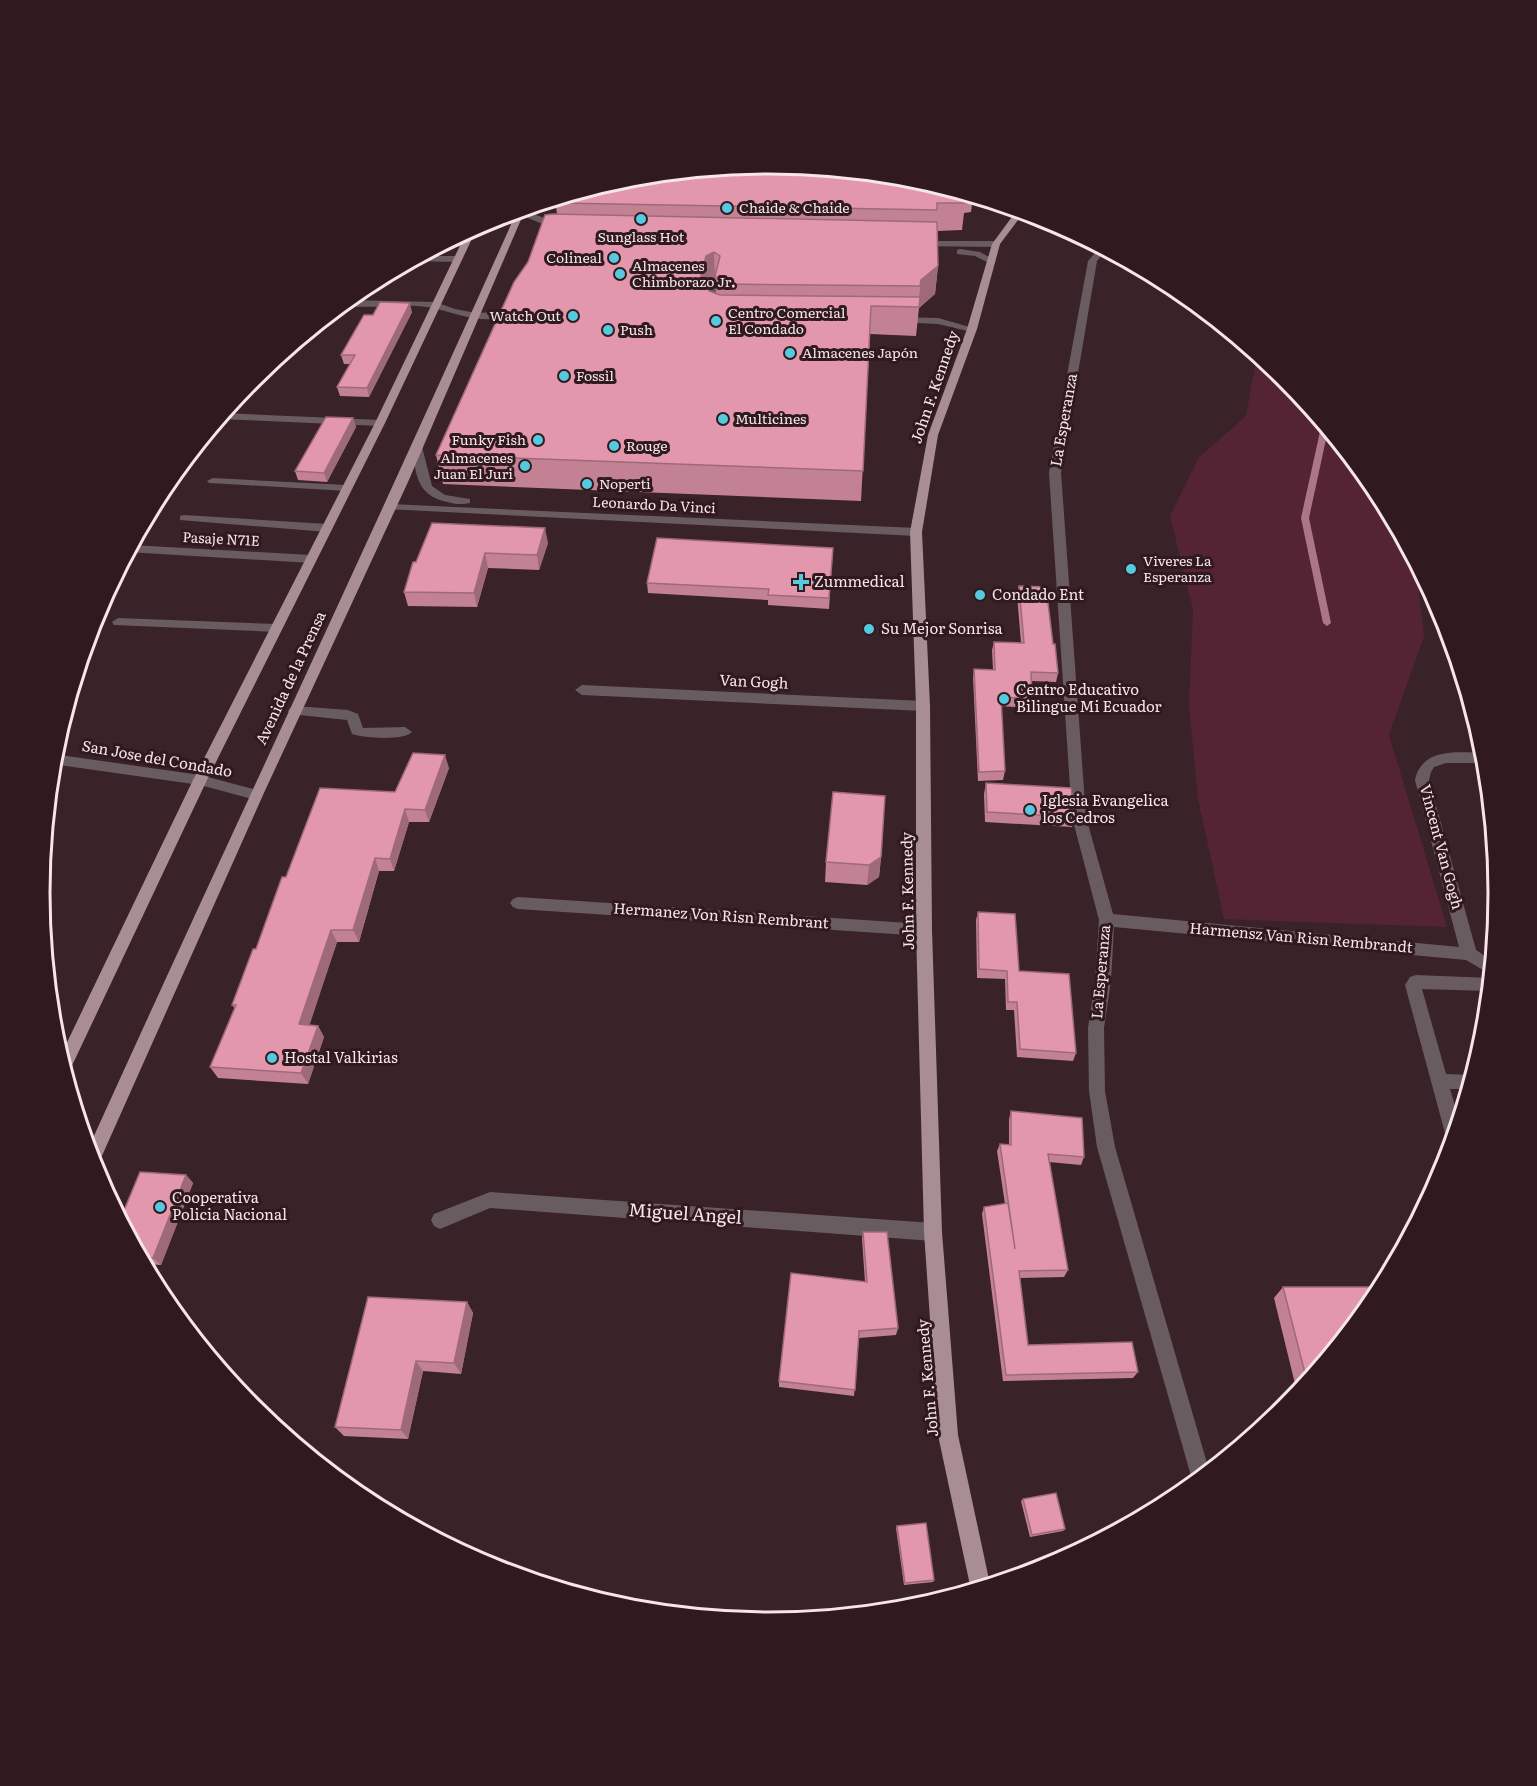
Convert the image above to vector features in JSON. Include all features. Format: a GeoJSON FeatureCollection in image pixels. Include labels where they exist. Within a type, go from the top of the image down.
{"type":"FeatureCollection","features":[{"type":"Feature","properties":{"kind":"main road","name":"John F. Kennedy"},"geometry":{"type":"LineString","coordinates":[[979,1581],[948,1435],[933,1232],[924,930],[923,706],[916,532],[933,435],[972,329],[996,244],[1015,218]]}},
{"type":"Feature","properties":{"kind":"main road","name":"Avenida de la Prensa"},"geometry":{"type":"LineString","coordinates":[[97,1148],[256,795],[390,507],[517,220]]}},
{"type":"Feature","properties":{"kind":"main road"},"geometry":{"type":"LineString","coordinates":[[68,1056],[200,780],[380,423],[467,241]]}},
{"type":"Feature","properties":{"kind":"street"},"geometry":{"type":"LineString","coordinates":[[530,215],[554,225],[557,231],[552,236],[568,236]]}},
{"type":"Feature","properties":{"kind":"street"},"geometry":{"type":"LineString","coordinates":[[906,244],[996,244]]}},
{"type":"Feature","properties":{"kind":"street"},"geometry":{"type":"LineString","coordinates":[[940,252],[975,254],[991,261]]}},
{"type":"Feature","properties":{"kind":"street","name":"La Esperanza"},"geometry":{"type":"LineString","coordinates":[[1099,254],[1093,261],[1054,473],[1079,817],[1107,921],[1103,981],[1096,1028],[1097,1091],[1106,1147],[1199,1468]]}},
{"type":"Feature","properties":{"kind":"street"},"geometry":{"type":"LineString","coordinates":[[430,259],[458,259]]}},
{"type":"Feature","properties":{"kind":"street"},"geometry":{"type":"LineString","coordinates":[[714,285],[709,305],[714,316],[722,318]]}},
{"type":"Feature","properties":{"kind":"street"},"geometry":{"type":"LineString","coordinates":[[358,303],[435,305],[446,312],[476,315],[506,312],[515,307],[519,298]]}},
{"type":"Feature","properties":{"kind":"street"},"geometry":{"type":"LineString","coordinates":[[890,320],[938,321],[972,329]]}},
{"type":"Feature","properties":{"kind":"street"},"geometry":{"type":"LineString","coordinates":[[230,416],[380,423]]}},
{"type":"Feature","properties":{"kind":"street"},"geometry":{"type":"LineString","coordinates":[[417,447],[422,478],[437,497],[449,500],[517,503],[538,514]]}},
{"type":"Feature","properties":{"kind":"street"},"geometry":{"type":"LineString","coordinates":[[213,481],[347,488]]}},
{"type":"Feature","properties":{"kind":"street","name":"Leonardo Da Vinci"},"geometry":{"type":"LineString","coordinates":[[390,507],[916,532]]}},
{"type":"Feature","properties":{"kind":"street"},"geometry":{"type":"LineString","coordinates":[[184,519],[327,528]]}},
{"type":"Feature","properties":{"kind":"street","name":"Pasaje N71E"},"geometry":{"type":"LineString","coordinates":[[137,549],[311,559]]}},
{"type":"Feature","properties":{"kind":"street"},"geometry":{"type":"LineString","coordinates":[[118,622],[277,628]]}},
{"type":"Feature","properties":{"kind":"street","name":"Van Gogh"},"geometry":{"type":"LineString","coordinates":[[582,690],[923,706]]}},
{"type":"Feature","properties":{"kind":"street"},"geometry":{"type":"LineString","coordinates":[[295,711],[348,715],[353,717],[357,731],[363,733],[405,732]]}},
{"type":"Feature","properties":{"kind":"street","name":"Vincent Van Gogh"},"geometry":{"type":"LineString","coordinates":[[1469,954],[1422,780],[1422,771],[1428,764],[1442,758],[1475,759]]}},
{"type":"Feature","properties":{"kind":"street","name":"San Jose del Condado"},"geometry":{"type":"LineString","coordinates":[[62,760],[200,780],[256,795]]}},
{"type":"Feature","properties":{"kind":"street","name":"Hermanez Von Risn Rembrant"},"geometry":{"type":"LineString","coordinates":[[518,903],[924,930]]}},
{"type":"Feature","properties":{"kind":"street","name":"Harmensz Van Risn Rembrandt"},"geometry":{"type":"LineString","coordinates":[[1107,921],[1469,954],[1484,963]]}},
{"type":"Feature","properties":{"kind":"street"},"geometry":{"type":"LineString","coordinates":[[1450,1120],[1413,985],[1416,982],[1481,984]]}},
{"type":"Feature","properties":{"kind":"street"},"geometry":{"type":"LineString","coordinates":[[1440,1081],[1462,1082]]}},
{"type":"Feature","properties":{"kind":"street","name":"Miguel Angel"},"geometry":{"type":"LineString","coordinates":[[440,1220],[490,1200],[933,1232]]}},
{"type":"Feature","properties":{"kind":"shaded area"},"geometry":{"type":"Polygon","coordinates":[[[1255,364],[1309,419],[1339,455],[1391,534],[1418,585],[1424,636],[1389,735],[1447,927],[1224,919],[1198,799],[1189,706],[1193,609],[1170,516],[1199,457],[1246,416],[1255,364]]]}},
{"type":"Feature","properties":{"kind":"building"},"geometry":{"type":"Polygon","coordinates":[[[768,174],[862,180],[965,201],[965,203],[937,203],[937,210],[566,203],[628,188],[675,180],[768,174]]]}},
{"type":"Feature","properties":{"kind":"building","name":"Centro Comercial El Condado"},"geometry":{"type":"Polygon","coordinates":[[[545,215],[937,222],[938,266],[921,280],[920,286],[722,284],[715,276],[720,256],[714,252],[706,256],[701,276],[709,291],[720,295],[920,297],[919,307],[871,306],[863,471],[436,455],[514,282],[528,262],[545,215]]]}},
{"type":"Feature","properties":{"kind":"building"},"geometry":{"type":"Polygon","coordinates":[[[380,302],[410,303],[367,388],[337,387],[355,355],[341,355],[364,315],[373,315],[380,302]]]}},
{"type":"Feature","properties":{"kind":"building"},"geometry":{"type":"Polygon","coordinates":[[[326,417],[353,418],[324,473],[295,471],[326,417]]]}},
{"type":"Feature","properties":{"kind":"building"},"geometry":{"type":"Polygon","coordinates":[[[432,523],[545,528],[537,555],[485,553],[474,593],[404,592],[413,562],[416,562],[432,523]]]}},
{"type":"Feature","properties":{"kind":"building"},"geometry":{"type":"Polygon","coordinates":[[[657,538],[833,548],[829,598],[768,595],[769,589],[647,583],[657,538]]]}},
{"type":"Feature","properties":{"kind":"building"},"geometry":{"type":"Polygon","coordinates":[[[1019,586],[1046,587],[1058,673],[1031,672],[1032,699],[1001,697],[1005,771],[979,772],[974,669],[995,670],[994,642],[1024,643],[1019,586]]]}},
{"type":"Feature","properties":{"kind":"building"},"geometry":{"type":"Polygon","coordinates":[[[413,753],[445,755],[425,810],[405,809],[390,859],[375,858],[353,930],[331,930],[299,1024],[318,1026],[301,1073],[210,1067],[236,1005],[232,1005],[253,949],[256,949],[282,877],[286,877],[320,788],[395,792],[413,753]]]}},
{"type":"Feature","properties":{"kind":"building","name":"Iglesia Evangelica los Cedros"},"geometry":{"type":"Polygon","coordinates":[[[986,783],[1071,788],[1075,817],[987,812],[986,783]]]}},
{"type":"Feature","properties":{"kind":"building"},"geometry":{"type":"Polygon","coordinates":[[[833,792],[885,796],[881,857],[869,865],[826,862],[833,792]]]}},
{"type":"Feature","properties":{"kind":"building"},"geometry":{"type":"Polygon","coordinates":[[[978,912],[1015,914],[1019,971],[1069,974],[1076,1053],[1020,1049],[1017,1002],[1008,1002],[1007,971],[979,969],[978,912]]]}},
{"type":"Feature","properties":{"kind":"building"},"geometry":{"type":"Polygon","coordinates":[[[1011,1111],[1082,1118],[1084,1157],[1048,1154],[1068,1270],[1019,1271],[1028,1345],[1132,1342],[1138,1372],[1006,1375],[984,1207],[1008,1203],[1015,1249],[1000,1144],[1011,1145],[1011,1111]]]}},
{"type":"Feature","properties":{"kind":"building","name":"Cooperativa Policia Nacional"},"geometry":{"type":"Polygon","coordinates":[[[140,1172],[186,1175],[153,1258],[150,1258],[146,1252],[124,1211],[140,1172]]]}},
{"type":"Feature","properties":{"kind":"building"},"geometry":{"type":"Polygon","coordinates":[[[863,1232],[887,1232],[898,1328],[859,1331],[855,1390],[779,1381],[791,1273],[867,1282],[863,1232]]]}},
{"type":"Feature","properties":{"kind":"building"},"geometry":{"type":"Polygon","coordinates":[[[1283,1287],[1369,1287],[1339,1331],[1305,1372],[1283,1287]]]}},
{"type":"Feature","properties":{"kind":"building"},"geometry":{"type":"Polygon","coordinates":[[[368,1297],[467,1302],[454,1363],[416,1361],[401,1430],[335,1427],[368,1297]]]}},
{"type":"Feature","properties":{"kind":"building"},"geometry":{"type":"Polygon","coordinates":[[[1056,1493],[1065,1529],[1032,1535],[1023,1499],[1056,1493]]]}},
{"type":"Feature","properties":{"kind":"building"},"geometry":{"type":"Polygon","coordinates":[[[926,1523],[934,1580],[905,1583],[897,1526],[926,1523]]]}},
{"type":"Feature","properties":{"kind":"waterway"},"geometry":{"type":"LineString","coordinates":[[1323,436],[1305,518],[1327,623]]}},
{"type":"Feature","properties":{"kind":"place","name":"Chaide & Chaide"},"geometry":{"type":"Point","coordinates":[727,208]}},
{"type":"Feature","properties":{"kind":"place","name":"Sunglass Hot"},"geometry":{"type":"Point","coordinates":[641,219]}},
{"type":"Feature","properties":{"kind":"place","name":"Colineal"},"geometry":{"type":"Point","coordinates":[614,258]}},
{"type":"Feature","properties":{"kind":"place","name":"Almacenes Chimborazo Jr."},"geometry":{"type":"Point","coordinates":[620,274]}},
{"type":"Feature","properties":{"kind":"place","name":"Watch Out"},"geometry":{"type":"Point","coordinates":[573,316]}},
{"type":"Feature","properties":{"kind":"place","name":"Centro Comercial El Condado"},"geometry":{"type":"Point","coordinates":[716,321]}},
{"type":"Feature","properties":{"kind":"place","name":"Push"},"geometry":{"type":"Point","coordinates":[608,330]}},
{"type":"Feature","properties":{"kind":"place","name":"Almacenes Japón"},"geometry":{"type":"Point","coordinates":[790,353]}},
{"type":"Feature","properties":{"kind":"place","name":"Fossil"},"geometry":{"type":"Point","coordinates":[564,376]}},
{"type":"Feature","properties":{"kind":"place","name":"Multicines"},"geometry":{"type":"Point","coordinates":[723,419]}},
{"type":"Feature","properties":{"kind":"place","name":"Funky Fish"},"geometry":{"type":"Point","coordinates":[538,440]}},
{"type":"Feature","properties":{"kind":"place","name":"Rouge"},"geometry":{"type":"Point","coordinates":[614,446]}},
{"type":"Feature","properties":{"kind":"place","name":"Almacenes Juan El Juri"},"geometry":{"type":"Point","coordinates":[525,466]}},
{"type":"Feature","properties":{"kind":"place","name":"Noperti"},"geometry":{"type":"Point","coordinates":[587,484]}},
{"type":"Feature","properties":{"kind":"place","name":"Viveres La Esperanza"},"geometry":{"type":"Point","coordinates":[1131,569]}},
{"type":"Feature","properties":{"kind":"place","name":"Zummedical"},"geometry":{"type":"Point","coordinates":[801,582]}},
{"type":"Feature","properties":{"kind":"place","name":"Condado Ent"},"geometry":{"type":"Point","coordinates":[980,595]}},
{"type":"Feature","properties":{"kind":"place","name":"Su Mejor Sonrisa"},"geometry":{"type":"Point","coordinates":[869,629]}},
{"type":"Feature","properties":{"kind":"place","name":"Centro Educativo Bilingue Mi Ecuador"},"geometry":{"type":"Point","coordinates":[1004,699]}},
{"type":"Feature","properties":{"kind":"place","name":"Iglesia Evangelica los Cedros"},"geometry":{"type":"Point","coordinates":[1030,810]}},
{"type":"Feature","properties":{"kind":"place","name":"Hostal Valkirias"},"geometry":{"type":"Point","coordinates":[272,1058]}},
{"type":"Feature","properties":{"kind":"place","name":"Cooperativa Policia Nacional"},"geometry":{"type":"Point","coordinates":[160,1207]}}]}
